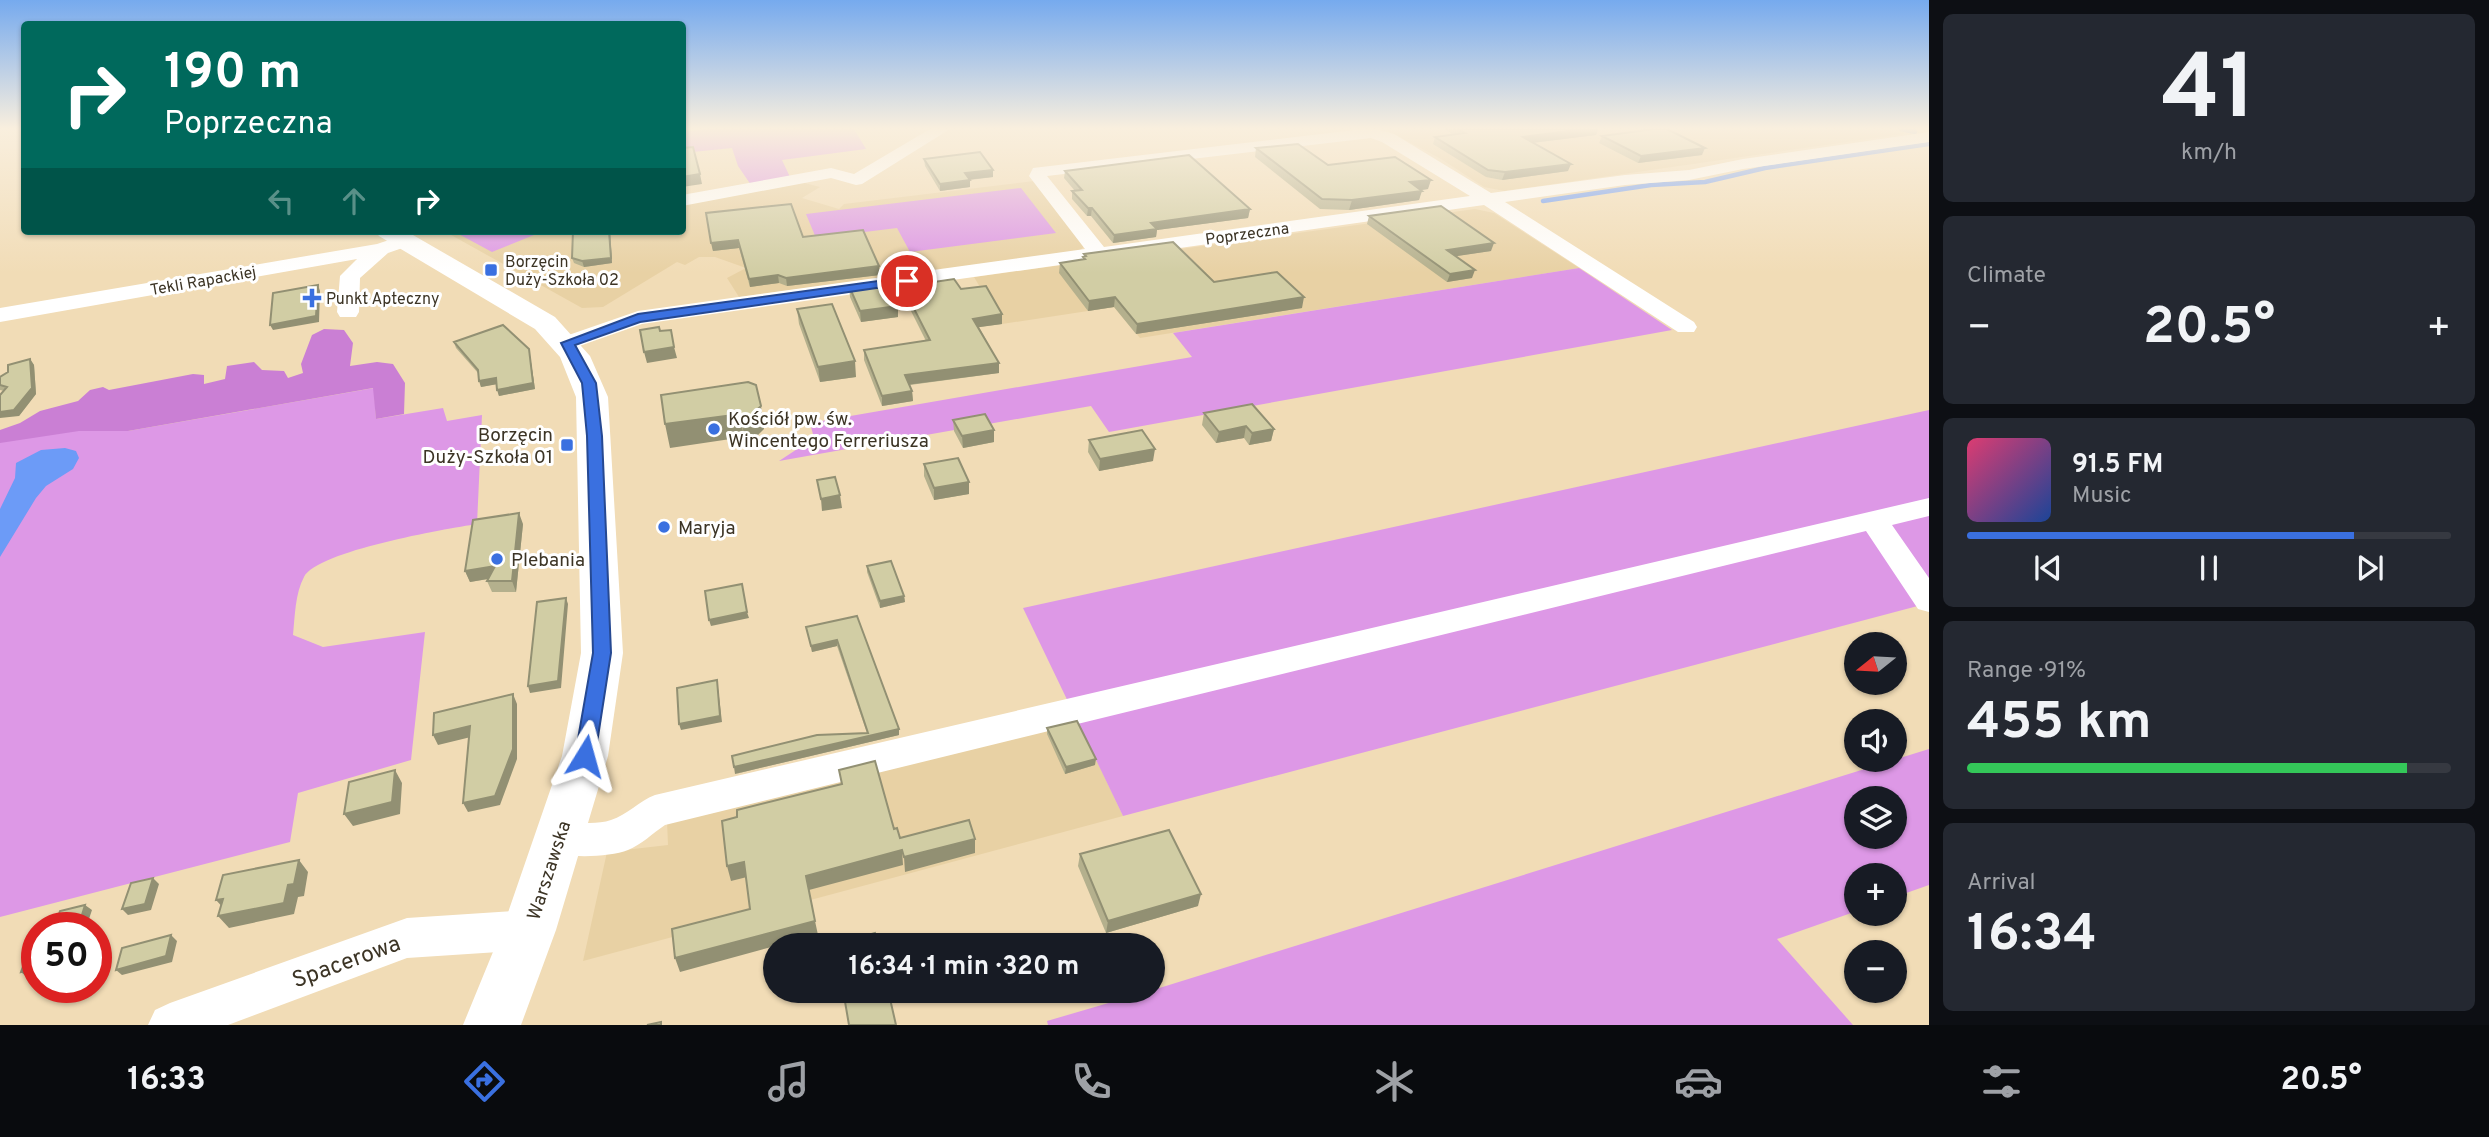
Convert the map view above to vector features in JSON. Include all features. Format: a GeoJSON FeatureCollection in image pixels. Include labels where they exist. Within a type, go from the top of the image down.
{"type":"FeatureCollection","features":[{"type":"Feature","properties":{"kind":"main road","name":"Warszawska"},"geometry":{"type":"LineString","coordinates":[[391,240],[507,299],[545,323],[568,343],[586,376],[592,397],[602,653],[585,756],[529,930],[492,1025]]}},
{"type":"Feature","properties":{"kind":"street"},"geometry":{"type":"LineString","coordinates":[[686,200],[811,177]]}},
{"type":"Feature","properties":{"kind":"street"},"geometry":{"type":"LineString","coordinates":[[845,177],[856,180],[861,177]]}},
{"type":"Feature","properties":{"kind":"street"},"geometry":{"type":"LineString","coordinates":[[1039,177],[1099,254]]}},
{"type":"Feature","properties":{"kind":"street"},"geometry":{"type":"LineString","coordinates":[[1451,177],[1686,327]]}},
{"type":"Feature","properties":{"kind":"street","name":"Poprzeczna"},"geometry":{"type":"LineString","coordinates":[[568,343],[638,318],[1625,180],[1666,177]]}},
{"type":"Feature","properties":{"kind":"street"},"geometry":{"type":"LineString","coordinates":[[348,312],[350,276],[391,240]]}},
{"type":"Feature","properties":{"kind":"street","name":"Tekli Rapackiej"},"geometry":{"type":"LineString","coordinates":[[0,315],[391,240]]}},
{"type":"Feature","properties":{"kind":"street"},"geometry":{"type":"LineString","coordinates":[[558,839],[618,837],[655,811],[1929,508]]}},
{"type":"Feature","properties":{"kind":"street"},"geometry":{"type":"LineString","coordinates":[[1874,521],[1929,601]]}},
{"type":"Feature","properties":{"kind":"street","name":"Spacerowa"},"geometry":{"type":"LineString","coordinates":[[170,1025],[407,938],[529,930]]}},
{"type":"Feature","properties":{"kind":"shaded area"},"geometry":{"type":"Polygon","coordinates":[[[745,177],[790,177],[751,185],[745,177]]]}},
{"type":"Feature","properties":{"kind":"shaded area"},"geometry":{"type":"Polygon","coordinates":[[[1468,177],[1603,177],[1504,191],[1484,187],[1468,177]]]}},
{"type":"Feature","properties":{"kind":"shaded area"},"geometry":{"type":"Polygon","coordinates":[[[1034,181],[1085,246],[1079,251],[739,297],[727,278],[746,268],[715,257],[699,257],[685,265],[677,262],[603,307],[582,308],[451,235],[686,235],[686,203],[801,182],[820,187],[802,198],[839,209],[844,204],[1034,181]]]}},
{"type":"Feature","properties":{"kind":"shaded area"},"geometry":{"type":"Polygon","coordinates":[[[1021,188],[1056,233],[910,252],[897,228],[816,238],[806,214],[1021,188]]]}},
{"type":"Feature","properties":{"kind":"shaded area"},"geometry":{"type":"Polygon","coordinates":[[[1475,209],[1494,213],[1579,268],[1140,338],[1114,307],[1002,324],[974,277],[1475,209]]]}},
{"type":"Feature","properties":{"kind":"shaded area"},"geometry":{"type":"Polygon","coordinates":[[[460,235],[534,235],[492,252],[460,235]]]}},
{"type":"Feature","properties":{"kind":"shaded area"},"geometry":{"type":"Polygon","coordinates":[[[1579,268],[1672,330],[1109,432],[1091,406],[779,461],[814,438],[810,423],[1192,357],[1173,333],[1579,268]]]}},
{"type":"Feature","properties":{"kind":"shaded area"},"geometry":{"type":"Polygon","coordinates":[[[324,329],[344,330],[353,343],[350,366],[377,362],[393,364],[405,383],[404,414],[376,419],[373,388],[128,431],[79,431],[0,443],[0,430],[20,423],[40,411],[78,401],[90,390],[103,387],[109,390],[193,374],[204,375],[204,384],[225,379],[227,366],[254,362],[262,370],[284,371],[288,378],[303,373],[301,364],[312,335],[324,329]]]}},
{"type":"Feature","properties":{"kind":"shaded area"},"geometry":{"type":"Polygon","coordinates":[[[374,388],[376,419],[443,408],[447,421],[482,415],[477,524],[356,550],[314,567],[304,577],[299,591],[293,635],[323,647],[425,632],[411,760],[298,793],[290,842],[0,917],[0,438],[110,420],[128,431],[374,388]]]}},
{"type":"Feature","properties":{"kind":"shaded area"},"geometry":{"type":"Polygon","coordinates":[[[1929,410],[1929,603],[1123,816],[1023,608],[1929,410]]]}},
{"type":"Feature","properties":{"kind":"shaded area"},"geometry":{"type":"Polygon","coordinates":[[[1068,700],[1123,816],[583,961],[607,852],[668,845],[666,797],[1068,700]]]}},
{"type":"Feature","properties":{"kind":"shaded area"},"geometry":{"type":"Polygon","coordinates":[[[1929,749],[1929,885],[1907,893],[1907,863],[1844,863],[1844,916],[1777,939],[1853,1025],[1048,1025],[1047,1021],[1109,1003],[1165,1003],[1165,986],[1855,772],[1907,772],[1907,756],[1929,749]]]}},
{"type":"Feature","properties":{"kind":"water"},"geometry":{"type":"Polygon","coordinates":[[[65,448],[76,451],[79,458],[73,469],[46,486],[36,498],[0,557],[0,509],[15,478],[16,463],[41,450],[65,448]]]}},
{"type":"Feature","properties":{"kind":"building"},"geometry":{"type":"Polygon","coordinates":[[[935,177],[968,177],[970,180],[940,184],[935,177]]]}},
{"type":"Feature","properties":{"kind":"building"},"geometry":{"type":"Polygon","coordinates":[[[1070,177],[1214,177],[1250,209],[1151,223],[1157,229],[1114,235],[1092,208],[1088,208],[1072,191],[1082,190],[1070,177]]]}},
{"type":"Feature","properties":{"kind":"building"},"geometry":{"type":"Polygon","coordinates":[[[1293,177],[1426,177],[1431,180],[1410,182],[1422,191],[1352,200],[1322,199],[1293,177]]]}},
{"type":"Feature","properties":{"kind":"building"},"geometry":{"type":"Polygon","coordinates":[[[791,204],[803,237],[863,230],[879,266],[786,278],[778,275],[749,279],[738,240],[711,243],[706,213],[791,204]]]}},
{"type":"Feature","properties":{"kind":"building"},"geometry":{"type":"Polygon","coordinates":[[[1441,206],[1494,243],[1447,250],[1475,270],[1450,274],[1369,216],[1441,206]]]}},
{"type":"Feature","properties":{"kind":"building"},"geometry":{"type":"Polygon","coordinates":[[[573,235],[609,235],[611,258],[582,261],[572,258],[573,235]]]}},
{"type":"Feature","properties":{"kind":"building"},"geometry":{"type":"Polygon","coordinates":[[[1173,242],[1214,282],[1277,272],[1304,297],[1137,324],[1115,297],[1089,301],[1060,263],[1085,259],[1084,254],[1173,242]]]}},
{"type":"Feature","properties":{"kind":"building"},"geometry":{"type":"Polygon","coordinates":[[[954,279],[961,289],[986,286],[1002,314],[973,319],[999,363],[905,375],[912,391],[882,396],[864,350],[930,340],[907,295],[931,291],[927,283],[954,279]]]}},
{"type":"Feature","properties":{"kind":"building"},"geometry":{"type":"Polygon","coordinates":[[[887,281],[898,306],[860,311],[849,286],[887,281]]]}},
{"type":"Feature","properties":{"kind":"building"},"geometry":{"type":"Polygon","coordinates":[[[318,285],[316,316],[270,325],[273,293],[318,285]]]}},
{"type":"Feature","properties":{"kind":"building"},"geometry":{"type":"Polygon","coordinates":[[[832,304],[855,361],[818,367],[797,309],[832,304]]]}},
{"type":"Feature","properties":{"kind":"building"},"geometry":{"type":"Polygon","coordinates":[[[503,325],[529,349],[533,383],[497,390],[496,378],[479,381],[478,370],[454,342],[503,325]]]}},
{"type":"Feature","properties":{"kind":"building"},"geometry":{"type":"Polygon","coordinates":[[[659,327],[660,331],[671,330],[674,347],[644,352],[640,330],[659,327]]]}},
{"type":"Feature","properties":{"kind":"building"},"geometry":{"type":"Polygon","coordinates":[[[30,359],[32,388],[14,410],[0,412],[0,395],[7,387],[0,385],[0,377],[8,372],[8,365],[30,359]]]}},
{"type":"Feature","properties":{"kind":"building"},"geometry":{"type":"Polygon","coordinates":[[[748,382],[756,385],[761,406],[742,424],[740,414],[665,424],[661,395],[748,382]]]}},
{"type":"Feature","properties":{"kind":"building"},"geometry":{"type":"Polygon","coordinates":[[[1252,404],[1274,429],[1252,433],[1246,426],[1219,432],[1204,413],[1252,404]]]}},
{"type":"Feature","properties":{"kind":"building"},"geometry":{"type":"Polygon","coordinates":[[[985,414],[994,430],[962,436],[953,420],[985,414]]]}},
{"type":"Feature","properties":{"kind":"building"},"geometry":{"type":"Polygon","coordinates":[[[1142,430],[1155,449],[1100,459],[1089,440],[1142,430]]]}},
{"type":"Feature","properties":{"kind":"building"},"geometry":{"type":"Polygon","coordinates":[[[958,458],[969,482],[934,488],[924,464],[958,458]]]}},
{"type":"Feature","properties":{"kind":"building"},"geometry":{"type":"Polygon","coordinates":[[[835,477],[840,495],[821,499],[817,480],[835,477]]]}},
{"type":"Feature","properties":{"kind":"building","name":"Plebania"},"geometry":{"type":"Polygon","coordinates":[[[519,513],[512,581],[487,581],[495,566],[465,571],[473,520],[519,513]]]}},
{"type":"Feature","properties":{"kind":"building"},"geometry":{"type":"Polygon","coordinates":[[[891,561],[904,596],[880,601],[867,566],[891,561]]]}},
{"type":"Feature","properties":{"kind":"building"},"geometry":{"type":"Polygon","coordinates":[[[742,584],[747,612],[709,620],[705,591],[742,584]]]}},
{"type":"Feature","properties":{"kind":"building"},"geometry":{"type":"Polygon","coordinates":[[[566,598],[558,681],[528,686],[537,602],[566,598]]]}},
{"type":"Feature","properties":{"kind":"building"},"geometry":{"type":"Polygon","coordinates":[[[857,616],[899,729],[734,767],[732,756],[817,735],[868,733],[837,640],[811,646],[806,627],[857,616]]]}},
{"type":"Feature","properties":{"kind":"building"},"geometry":{"type":"Polygon","coordinates":[[[717,680],[720,716],[679,724],[677,688],[717,680]]]}},
{"type":"Feature","properties":{"kind":"building"},"geometry":{"type":"Polygon","coordinates":[[[513,694],[513,749],[495,796],[463,803],[470,726],[433,735],[434,713],[513,694]]]}},
{"type":"Feature","properties":{"kind":"building"},"geometry":{"type":"Polygon","coordinates":[[[1077,721],[1096,759],[1066,767],[1047,728],[1077,721]]]}},
{"type":"Feature","properties":{"kind":"building"},"geometry":{"type":"Polygon","coordinates":[[[875,761],[894,829],[897,828],[900,838],[969,820],[975,839],[904,857],[902,850],[806,876],[815,921],[675,958],[672,929],[750,909],[744,862],[727,866],[722,821],[737,817],[737,810],[842,784],[839,770],[875,761]]]}},
{"type":"Feature","properties":{"kind":"building"},"geometry":{"type":"Polygon","coordinates":[[[395,770],[392,802],[344,814],[349,782],[395,770]]]}},
{"type":"Feature","properties":{"kind":"building"},"geometry":{"type":"Polygon","coordinates":[[[1169,830],[1201,894],[1108,921],[1080,854],[1169,830]]]}},
{"type":"Feature","properties":{"kind":"building"},"geometry":{"type":"Polygon","coordinates":[[[299,860],[294,884],[288,885],[284,903],[218,916],[223,899],[216,900],[223,875],[299,860]]]}},
{"type":"Feature","properties":{"kind":"building"},"geometry":{"type":"Polygon","coordinates":[[[153,878],[145,904],[122,909],[131,883],[153,878]]]}},
{"type":"Feature","properties":{"kind":"building"},"geometry":{"type":"Polygon","coordinates":[[[85,905],[83,912],[60,911],[85,905]]]}},
{"type":"Feature","properties":{"kind":"building"},"geometry":{"type":"Polygon","coordinates":[[[171,935],[166,956],[116,970],[122,948],[171,935]]]}},
{"type":"Feature","properties":{"kind":"building"},"geometry":{"type":"Polygon","coordinates":[[[845,1003],[891,1003],[896,1025],[849,1025],[845,1003]]]}},
{"type":"Feature","properties":{"kind":"waterway"},"geometry":{"type":"LineString","coordinates":[[1543,201],[1651,185],[1705,182],[1727,177]]}},
{"type":"Feature","properties":{"kind":"place","name":"Borzęcin Duży-Szkoła 02"},"geometry":{"type":"Point","coordinates":[491,270]}},
{"type":"Feature","properties":{"kind":"place","name":"Punkt Apteczny"},"geometry":{"type":"Point","coordinates":[312,298]}},
{"type":"Feature","properties":{"kind":"place","name":"Kościół pw. św. Wincentego Ferreriusza"},"geometry":{"type":"Point","coordinates":[714,429]}},
{"type":"Feature","properties":{"kind":"place","name":"Borzęcin Duży-Szkoła 01"},"geometry":{"type":"Point","coordinates":[567,445]}},
{"type":"Feature","properties":{"kind":"place","name":"Maryja"},"geometry":{"type":"Point","coordinates":[664,527]}},
{"type":"Feature","properties":{"kind":"place","name":"Plebania"},"geometry":{"type":"Point","coordinates":[497,559]}},
{"type":"Feature","properties":{"kind":"route"},"geometry":{"type":"LineString","coordinates":[[585,756],[602,653],[595,436],[589,383],[568,343],[638,318],[907,281]]}}]}
